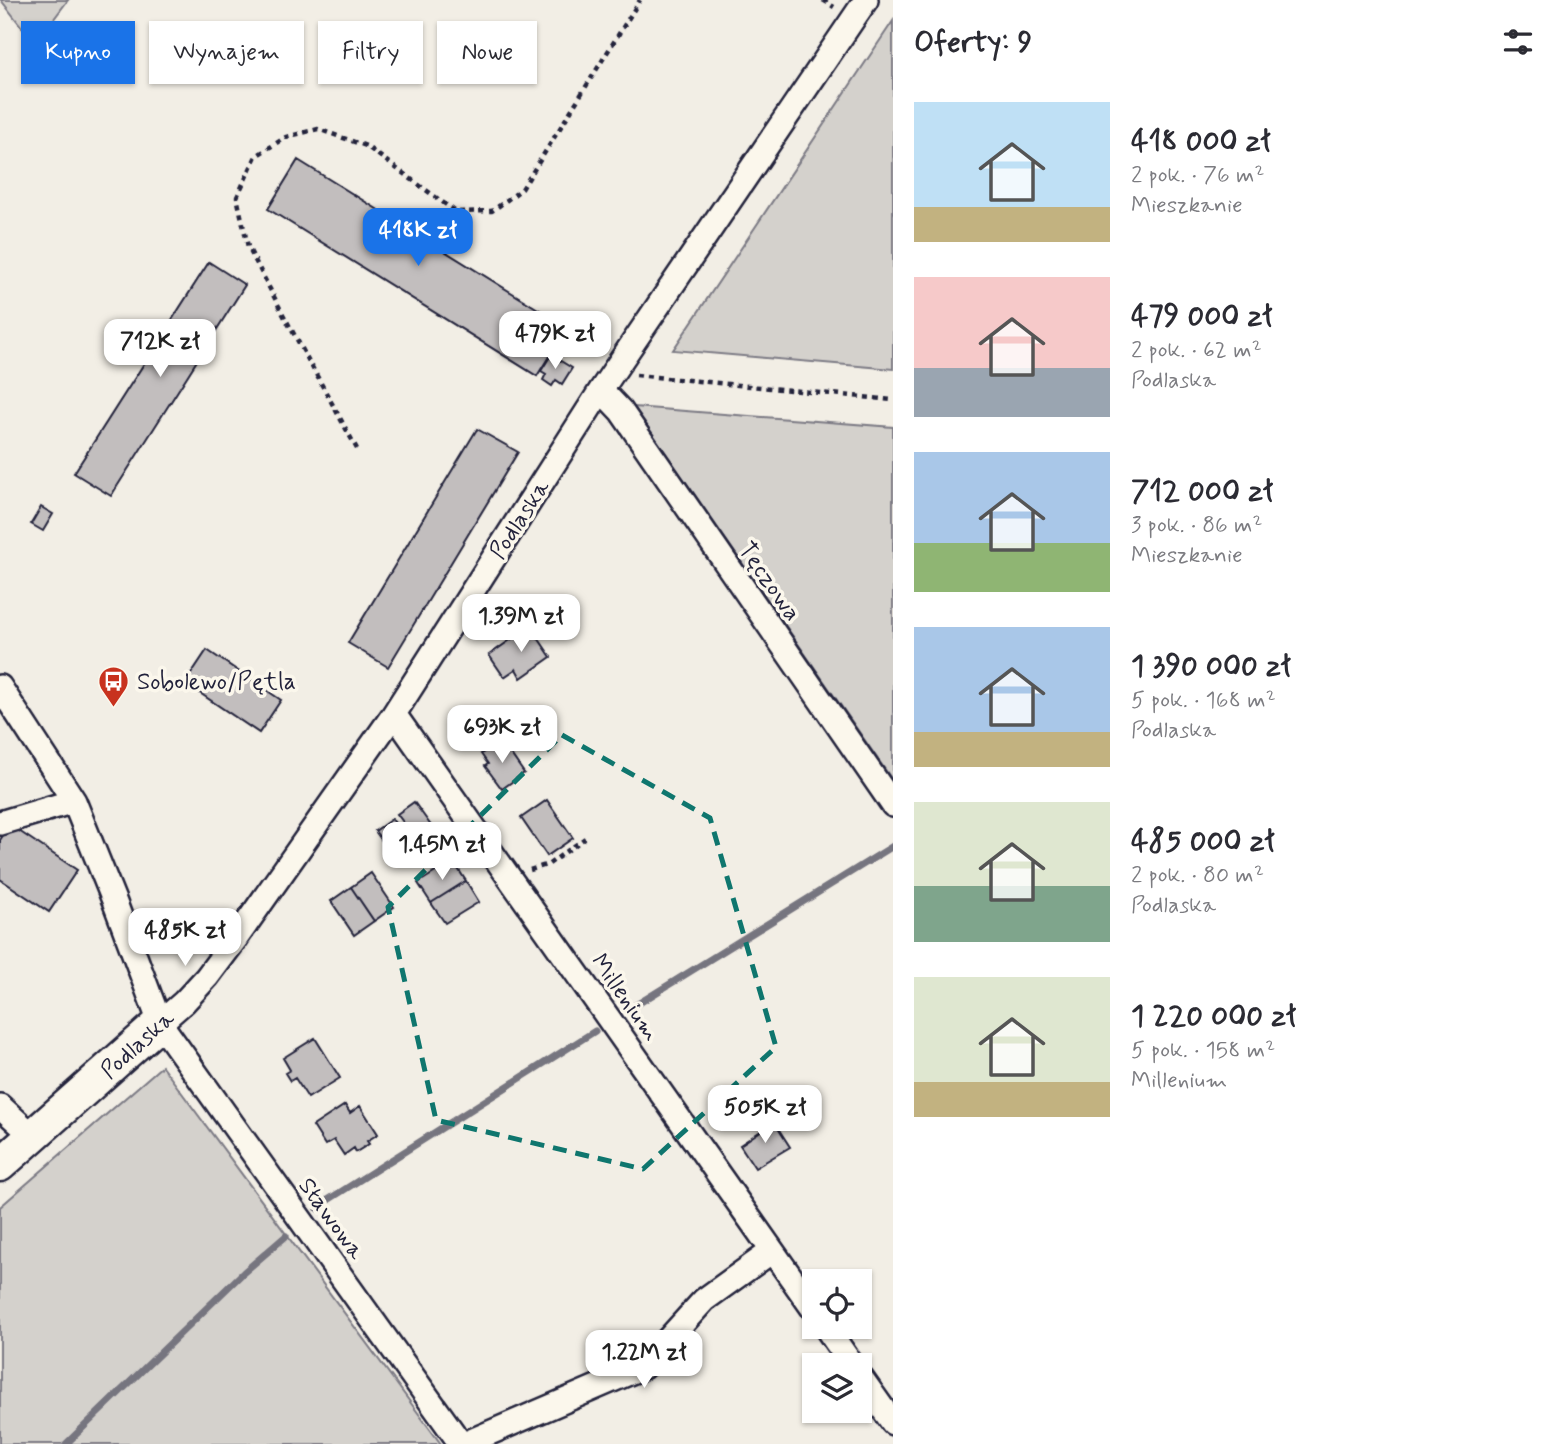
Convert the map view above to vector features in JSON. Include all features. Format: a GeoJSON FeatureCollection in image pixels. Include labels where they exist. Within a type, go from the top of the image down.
{"type":"FeatureCollection","features":[{"type":"Feature","properties":{"kind":"street","name":"Podlaska"},"geometry":{"type":"LineString","coordinates":[[0,1165],[184,1002],[237,937],[394,714],[607,381],[866,0]]}},
{"type":"Feature","properties":{"kind":"street","name":"Tęczowa"},"geometry":{"type":"LineString","coordinates":[[607,381],[621,411],[893,805]]}},
{"type":"Feature","properties":{"kind":"street","name":"Stawowa"},"geometry":{"type":"LineString","coordinates":[[0,687],[74,801],[160,1023],[462,1444]]}},
{"type":"Feature","properties":{"kind":"street","name":"Millenium"},"geometry":{"type":"LineString","coordinates":[[394,714],[802,1293]]}},
{"type":"Feature","properties":{"kind":"street"},"geometry":{"type":"LineString","coordinates":[[0,823],[74,801]]}},
{"type":"Feature","properties":{"kind":"street"},"geometry":{"type":"LineString","coordinates":[[0,1106],[33,1136]]}},
{"type":"Feature","properties":{"kind":"street"},"geometry":{"type":"LineString","coordinates":[[462,1444],[643,1367],[704,1300],[772,1251]]}},
{"type":"Feature","properties":{"kind":"street"},"geometry":{"type":"LineString","coordinates":[[872,1393],[893,1423]]}},
{"type":"Feature","properties":{"kind":"path"},"geometry":{"type":"LineString","coordinates":[[357,449],[248,247],[237,197],[256,156],[286,137],[318,129],[366,146],[456,212],[492,211],[522,189],[640,0]]}},
{"type":"Feature","properties":{"kind":"path"},"geometry":{"type":"LineString","coordinates":[[607,381],[893,400]]}},
{"type":"Feature","properties":{"kind":"path"},"geometry":{"type":"LineString","coordinates":[[510,878],[549,864],[585,838]]}},
{"type":"Feature","properties":{"kind":"highlighted area"},"geometry":{"type":"Polygon","coordinates":[[[562,735],[710,818],[776,1047],[643,1169],[436,1120],[388,907],[562,735]]]}},
{"type":"Feature","properties":{"kind":"shaded area"},"geometry":{"type":"Polygon","coordinates":[[[1,0],[68,0],[52,21],[21,21],[21,26],[1,0]]]}},
{"type":"Feature","properties":{"kind":"shaded area"},"geometry":{"type":"Polygon","coordinates":[[[893,21],[893,369],[673,350],[893,21]]]}},
{"type":"Feature","properties":{"kind":"shaded area"},"geometry":{"type":"Polygon","coordinates":[[[634,407],[893,427],[893,781],[634,407]]]}},
{"type":"Feature","properties":{"kind":"shaded area"},"geometry":{"type":"Polygon","coordinates":[[[162,1066],[441,1444],[0,1444],[0,1207],[162,1066]]]}},
{"type":"Feature","properties":{"kind":"building"},"geometry":{"type":"Polygon","coordinates":[[[298,160],[567,327],[537,376],[268,209],[298,160]]]}},
{"type":"Feature","properties":{"kind":"building"},"geometry":{"type":"Polygon","coordinates":[[[209,262],[245,285],[111,496],[74,473],[209,262]]]}},
{"type":"Feature","properties":{"kind":"building"},"geometry":{"type":"Polygon","coordinates":[[[551,355],[572,368],[562,384],[556,380],[552,386],[543,380],[546,374],[541,371],[551,355]]]}},
{"type":"Feature","properties":{"kind":"building"},"geometry":{"type":"Polygon","coordinates":[[[477,429],[518,452],[388,667],[348,643],[477,429]]]}},
{"type":"Feature","properties":{"kind":"building"},"geometry":{"type":"Polygon","coordinates":[[[41,507],[53,514],[43,531],[31,524],[41,507]]]}},
{"type":"Feature","properties":{"kind":"building"},"geometry":{"type":"Polygon","coordinates":[[[530,626],[551,657],[521,678],[516,669],[504,677],[489,655],[530,626]]]}},
{"type":"Feature","properties":{"kind":"building"},"geometry":{"type":"Polygon","coordinates":[[[207,650],[281,700],[259,733],[185,683],[207,650]]]}},
{"type":"Feature","properties":{"kind":"building"},"geometry":{"type":"Polygon","coordinates":[[[498,742],[505,752],[508,750],[524,773],[502,789],[485,766],[488,764],[481,754],[498,742]]]}},
{"type":"Feature","properties":{"kind":"building"},"geometry":{"type":"Polygon","coordinates":[[[547,800],[573,838],[547,856],[521,818],[547,800]]]}},
{"type":"Feature","properties":{"kind":"building"},"geometry":{"type":"Polygon","coordinates":[[[414,802],[437,834],[421,846],[397,814],[414,802]]]}},
{"type":"Feature","properties":{"kind":"building"},"geometry":{"type":"Polygon","coordinates":[[[392,819],[415,851],[398,863],[375,831],[392,819]]]}},
{"type":"Feature","properties":{"kind":"building"},"geometry":{"type":"Polygon","coordinates":[[[10,825],[77,870],[49,912],[0,879],[0,840],[10,825]]]}},
{"type":"Feature","properties":{"kind":"building"},"geometry":{"type":"Polygon","coordinates":[[[453,861],[466,881],[431,903],[418,883],[453,861]]]}},
{"type":"Feature","properties":{"kind":"building"},"geometry":{"type":"Polygon","coordinates":[[[371,873],[394,907],[374,921],[351,887],[371,873]]]}},
{"type":"Feature","properties":{"kind":"building"},"geometry":{"type":"Polygon","coordinates":[[[466,881],[479,902],[445,923],[431,903],[466,881]]]}},
{"type":"Feature","properties":{"kind":"building"},"geometry":{"type":"Polygon","coordinates":[[[351,887],[374,921],[354,935],[331,901],[351,887]]]}},
{"type":"Feature","properties":{"kind":"building"},"geometry":{"type":"Polygon","coordinates":[[[315,1038],[340,1078],[308,1098],[295,1078],[290,1081],[285,1073],[290,1070],[283,1058],[315,1038]]]}},
{"type":"Feature","properties":{"kind":"building"},"geometry":{"type":"Polygon","coordinates":[[[345,1105],[350,1113],[360,1106],[378,1134],[367,1141],[369,1144],[356,1152],[354,1148],[344,1155],[334,1140],[325,1145],[313,1126],[345,1105]]]}},
{"type":"Feature","properties":{"kind":"building"},"geometry":{"type":"Polygon","coordinates":[[[774,1122],[790,1147],[755,1168],[740,1145],[774,1122]]]}},
{"type":"Feature","properties":{"kind":"waterway"},"geometry":{"type":"LineString","coordinates":[[628,1010],[893,846]]}},
{"type":"Feature","properties":{"kind":"waterway"},"geometry":{"type":"LineString","coordinates":[[318,1209],[328,1200],[595,1031]]}},
{"type":"Feature","properties":{"kind":"waterway"},"geometry":{"type":"LineString","coordinates":[[66,1444],[244,1272],[286,1236]]}},
{"type":"Feature","properties":{"kind":"place","name":"Sobolewo/Pętla"},"geometry":{"type":"Point","coordinates":[114,708]}}]}
